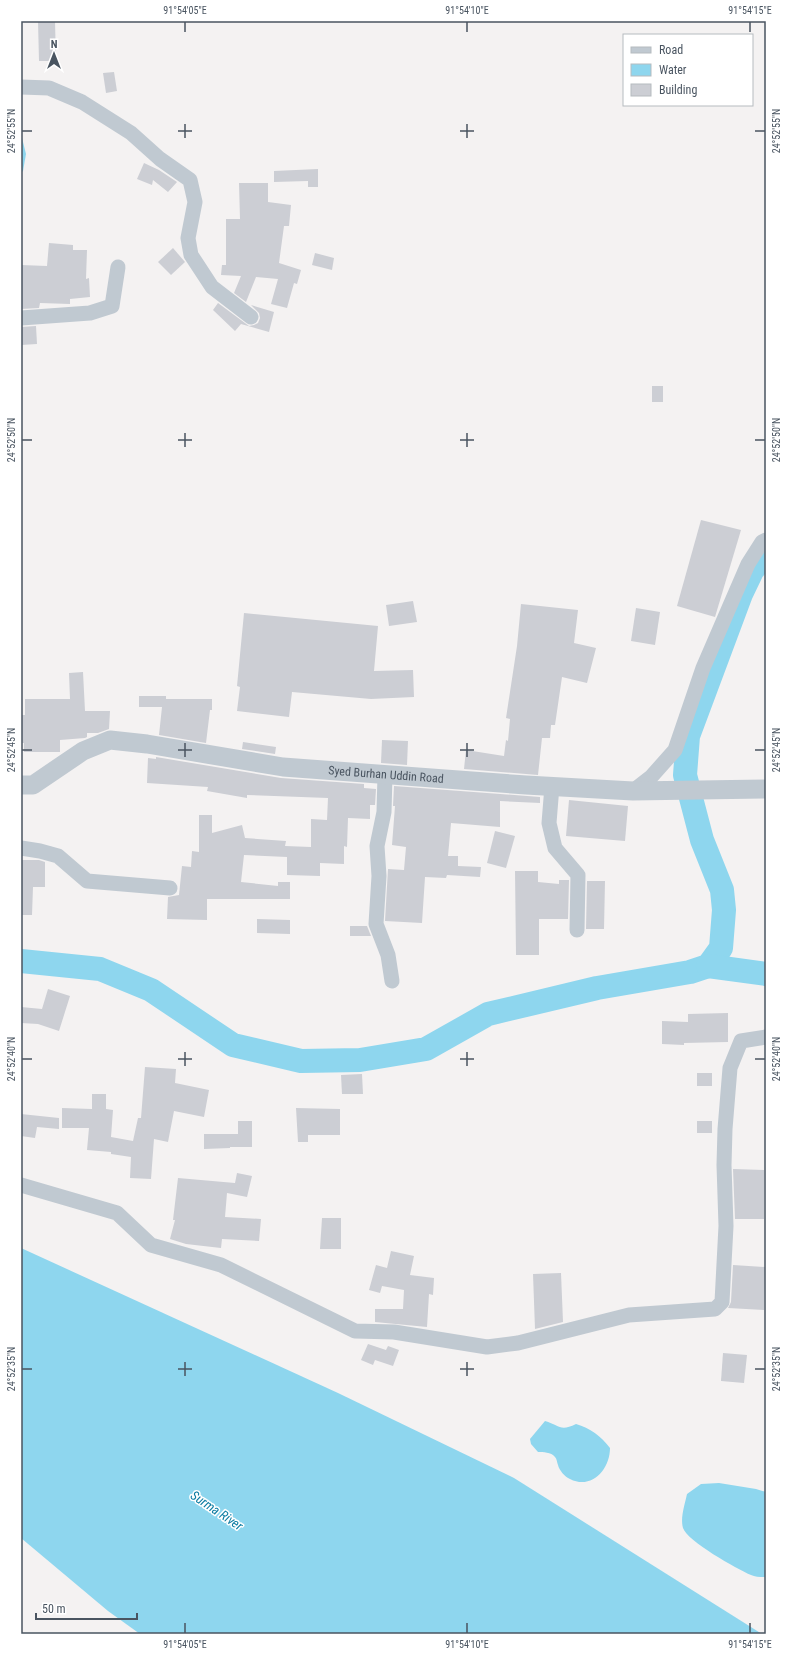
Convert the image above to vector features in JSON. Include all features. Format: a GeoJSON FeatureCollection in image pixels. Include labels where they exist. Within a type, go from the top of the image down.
{"type":"FeatureCollection","features":[{"type":"Feature","properties":{"kind":"street"},"geometry":{"type":"LineString","coordinates":[[21,87],[49,88],[82,102],[131,133],[160,159],[190,180],[195,202],[188,238],[191,255],[212,287],[251,317]]}},
{"type":"Feature","properties":{"kind":"street"},"geometry":{"type":"LineString","coordinates":[[21,318],[90,313],[112,306],[118,267]]}},
{"type":"Feature","properties":{"kind":"street"},"geometry":{"type":"LineString","coordinates":[[639,791],[675,750],[703,668],[748,564],[762,542],[766,540]]}},
{"type":"Feature","properties":{"kind":"street","name":"Syed Burhan Uddin Road"},"geometry":{"type":"LineString","coordinates":[[21,785],[33,785],[83,751],[110,740],[147,744],[283,767],[639,791],[766,789]]}},
{"type":"Feature","properties":{"kind":"street"},"geometry":{"type":"LineString","coordinates":[[385,774],[384,812],[377,846],[379,876],[376,924],[388,956],[392,981]]}},
{"type":"Feature","properties":{"kind":"street"},"geometry":{"type":"LineString","coordinates":[[552,786],[549,823],[556,848],[578,875],[577,930]]}},
{"type":"Feature","properties":{"kind":"street"},"geometry":{"type":"LineString","coordinates":[[21,848],[58,856],[87,881],[170,888]]}},
{"type":"Feature","properties":{"kind":"street"},"geometry":{"type":"LineString","coordinates":[[21,1185],[117,1213],[151,1245],[221,1266],[355,1331],[394,1332],[487,1347],[518,1343],[629,1315],[715,1309],[722,1302],[726,1226],[724,1165],[730,1068],[741,1041],[766,1037]]}},
{"type":"Feature","properties":{"kind":"water"},"geometry":{"type":"Polygon","coordinates":[[[21,134],[26,154],[23,171],[21,173],[21,134]]]}},
{"type":"Feature","properties":{"kind":"water","name":"Surma River"},"geometry":{"type":"Polygon","coordinates":[[[21,1248],[338,1393],[514,1478],[762,1634],[140,1634],[108,1611],[21,1538],[21,1248]]]}},
{"type":"Feature","properties":{"kind":"water"},"geometry":{"type":"Polygon","coordinates":[[[545,1421],[563,1428],[576,1424],[591,1430],[603,1440],[610,1448],[609,1456],[607,1464],[598,1476],[585,1482],[578,1482],[570,1479],[561,1471],[553,1455],[538,1452],[531,1444],[530,1439],[545,1421]]]}},
{"type":"Feature","properties":{"kind":"water"},"geometry":{"type":"Polygon","coordinates":[[[719,1483],[766,1492],[766,1577],[753,1576],[724,1561],[693,1540],[686,1534],[683,1528],[682,1515],[687,1494],[701,1484],[719,1483]]]}},
{"type":"Feature","properties":{"kind":"building"},"geometry":{"type":"Polygon","coordinates":[[[38,21],[55,21],[56,61],[39,61],[38,21]]]}},
{"type":"Feature","properties":{"kind":"building"},"geometry":{"type":"Polygon","coordinates":[[[114,72],[117,91],[106,93],[103,73],[114,72]]]}},
{"type":"Feature","properties":{"kind":"building"},"geometry":{"type":"Polygon","coordinates":[[[144,163],[159,170],[177,182],[168,192],[153,180],[152,185],[137,179],[144,163]]]}},
{"type":"Feature","properties":{"kind":"building"},"geometry":{"type":"Polygon","coordinates":[[[318,169],[318,187],[308,187],[308,181],[274,182],[274,171],[318,169]]]}},
{"type":"Feature","properties":{"kind":"building"},"geometry":{"type":"Polygon","coordinates":[[[239,183],[268,183],[268,202],[291,205],[289,226],[284,226],[279,263],[301,270],[297,284],[294,283],[287,308],[271,304],[278,279],[256,277],[246,302],[234,293],[241,276],[221,275],[222,265],[226,265],[226,219],[240,219],[239,183]]]}},
{"type":"Feature","properties":{"kind":"building"},"geometry":{"type":"Polygon","coordinates":[[[49,243],[73,245],[73,250],[87,250],[86,279],[89,278],[90,297],[70,299],[70,304],[40,303],[39,308],[21,309],[21,265],[47,266],[49,243]]]}},
{"type":"Feature","properties":{"kind":"building"},"geometry":{"type":"Polygon","coordinates":[[[173,248],[185,262],[171,275],[158,262],[173,248]]]}},
{"type":"Feature","properties":{"kind":"building"},"geometry":{"type":"Polygon","coordinates":[[[315,253],[334,258],[332,270],[312,265],[315,253]]]}},
{"type":"Feature","properties":{"kind":"building"},"geometry":{"type":"Polygon","coordinates":[[[218,303],[249,326],[258,323],[260,318],[259,313],[251,305],[274,312],[269,332],[241,324],[235,331],[213,310],[218,303]]]}},
{"type":"Feature","properties":{"kind":"building"},"geometry":{"type":"Polygon","coordinates":[[[36,326],[37,344],[21,345],[21,327],[36,326]]]}},
{"type":"Feature","properties":{"kind":"building"},"geometry":{"type":"Polygon","coordinates":[[[652,386],[663,386],[663,402],[652,402],[652,386]]]}},
{"type":"Feature","properties":{"kind":"building"},"geometry":{"type":"Polygon","coordinates":[[[701,520],[741,530],[715,617],[677,606],[701,520]]]}},
{"type":"Feature","properties":{"kind":"building"},"geometry":{"type":"Polygon","coordinates":[[[413,601],[417,622],[389,626],[386,605],[413,601]]]}},
{"type":"Feature","properties":{"kind":"building"},"geometry":{"type":"Polygon","coordinates":[[[521,604],[578,610],[574,643],[596,648],[587,683],[562,677],[555,725],[551,725],[550,738],[542,738],[538,775],[464,769],[466,750],[504,756],[506,740],[508,741],[510,719],[506,718],[517,646],[521,604]]]}},
{"type":"Feature","properties":{"kind":"building"},"geometry":{"type":"Polygon","coordinates":[[[636,608],[660,612],[655,645],[631,641],[636,608]]]}},
{"type":"Feature","properties":{"kind":"building"},"geometry":{"type":"Polygon","coordinates":[[[244,613],[378,626],[374,671],[413,670],[414,697],[371,699],[292,692],[289,717],[237,711],[240,687],[237,686],[244,613]]]}},
{"type":"Feature","properties":{"kind":"building"},"geometry":{"type":"Polygon","coordinates":[[[83,672],[85,711],[110,711],[109,729],[98,733],[87,733],[87,737],[85,738],[60,740],[60,752],[24,752],[24,743],[21,743],[21,715],[25,715],[25,699],[70,699],[69,673],[83,672]]]}},
{"type":"Feature","properties":{"kind":"building"},"geometry":{"type":"Polygon","coordinates":[[[139,696],[166,696],[166,699],[212,699],[212,710],[210,710],[206,743],[159,735],[162,707],[139,707],[139,696]]]}},
{"type":"Feature","properties":{"kind":"building"},"geometry":{"type":"Polygon","coordinates":[[[382,740],[408,741],[407,765],[381,763],[382,740]]]}},
{"type":"Feature","properties":{"kind":"building"},"geometry":{"type":"Polygon","coordinates":[[[243,742],[276,747],[275,754],[242,749],[243,742]]]}},
{"type":"Feature","properties":{"kind":"building"},"geometry":{"type":"Polygon","coordinates":[[[156,757],[281,778],[364,784],[364,788],[376,789],[375,805],[370,805],[370,819],[348,818],[347,847],[344,846],[344,864],[320,863],[320,876],[287,875],[287,857],[244,855],[241,882],[278,886],[278,882],[290,882],[290,899],[207,899],[207,920],[167,919],[168,897],[179,895],[182,866],[191,867],[192,851],[199,852],[199,815],[212,815],[212,833],[242,825],[245,838],[286,841],[285,846],[311,847],[311,819],[327,820],[328,798],[247,795],[247,798],[207,791],[208,787],[147,783],[148,758],[156,759],[156,757]]]}},
{"type":"Feature","properties":{"kind":"building"},"geometry":{"type":"Polygon","coordinates":[[[394,786],[540,797],[540,803],[500,801],[500,827],[451,823],[448,856],[458,856],[458,866],[481,867],[480,877],[447,875],[446,878],[425,877],[422,923],[385,921],[388,869],[404,870],[406,847],[392,845],[395,806],[393,806],[394,786]]]}},
{"type":"Feature","properties":{"kind":"building"},"geometry":{"type":"Polygon","coordinates":[[[569,800],[628,806],[625,841],[566,836],[569,800]]]}},
{"type":"Feature","properties":{"kind":"building"},"geometry":{"type":"Polygon","coordinates":[[[495,831],[515,836],[506,868],[487,863],[495,831]]]}},
{"type":"Feature","properties":{"kind":"building"},"geometry":{"type":"Polygon","coordinates":[[[21,860],[39,860],[45,862],[45,887],[33,887],[32,915],[21,915],[21,860]]]}},
{"type":"Feature","properties":{"kind":"building"},"geometry":{"type":"Polygon","coordinates":[[[515,871],[538,871],[538,882],[559,884],[559,880],[569,880],[568,919],[539,919],[539,955],[516,955],[515,871]]]}},
{"type":"Feature","properties":{"kind":"building"},"geometry":{"type":"Polygon","coordinates":[[[587,881],[605,881],[604,929],[586,929],[587,881]]]}},
{"type":"Feature","properties":{"kind":"building"},"geometry":{"type":"Polygon","coordinates":[[[257,919],[290,920],[290,934],[257,933],[257,919]]]}},
{"type":"Feature","properties":{"kind":"building"},"geometry":{"type":"Polygon","coordinates":[[[350,926],[367,926],[371,936],[350,936],[350,926]]]}},
{"type":"Feature","properties":{"kind":"building"},"geometry":{"type":"Polygon","coordinates":[[[48,989],[70,996],[59,1031],[38,1024],[21,1023],[21,1007],[42,1009],[48,989]]]}},
{"type":"Feature","properties":{"kind":"building"},"geometry":{"type":"Polygon","coordinates":[[[728,1013],[728,1042],[684,1043],[684,1045],[662,1044],[662,1021],[688,1022],[688,1014],[728,1013]]]}},
{"type":"Feature","properties":{"kind":"building"},"geometry":{"type":"Polygon","coordinates":[[[145,1067],[176,1069],[175,1083],[209,1090],[204,1117],[174,1111],[168,1142],[154,1139],[151,1179],[130,1178],[131,1157],[111,1154],[111,1152],[87,1150],[89,1128],[62,1128],[62,1108],[92,1109],[92,1094],[106,1094],[106,1109],[113,1110],[111,1137],[133,1141],[138,1118],[141,1118],[145,1067]]]}},
{"type":"Feature","properties":{"kind":"building"},"geometry":{"type":"Polygon","coordinates":[[[697,1073],[712,1073],[712,1086],[697,1086],[697,1073]]]}},
{"type":"Feature","properties":{"kind":"building"},"geometry":{"type":"Polygon","coordinates":[[[362,1074],[363,1094],[342,1094],[341,1075],[362,1074]]]}},
{"type":"Feature","properties":{"kind":"building"},"geometry":{"type":"Polygon","coordinates":[[[296,1108],[340,1109],[340,1135],[308,1135],[308,1142],[298,1142],[296,1108]]]}},
{"type":"Feature","properties":{"kind":"building"},"geometry":{"type":"Polygon","coordinates":[[[21,1114],[59,1118],[59,1129],[37,1127],[35,1138],[21,1136],[21,1114]]]}},
{"type":"Feature","properties":{"kind":"building"},"geometry":{"type":"Polygon","coordinates":[[[238,1121],[252,1121],[252,1147],[204,1149],[204,1134],[238,1134],[238,1121]]]}},
{"type":"Feature","properties":{"kind":"building"},"geometry":{"type":"Polygon","coordinates":[[[697,1121],[712,1121],[712,1133],[697,1133],[697,1121]]]}},
{"type":"Feature","properties":{"kind":"building"},"geometry":{"type":"Polygon","coordinates":[[[733,1169],[764,1170],[764,1219],[735,1219],[733,1169]]]}},
{"type":"Feature","properties":{"kind":"building"},"geometry":{"type":"Polygon","coordinates":[[[237,1173],[252,1176],[247,1197],[227,1193],[225,1217],[261,1219],[259,1241],[222,1239],[221,1248],[186,1244],[170,1239],[175,1220],[173,1220],[178,1178],[235,1183],[237,1173]]]}},
{"type":"Feature","properties":{"kind":"building"},"geometry":{"type":"Polygon","coordinates":[[[322,1218],[341,1218],[341,1249],[320,1249],[322,1218]]]}},
{"type":"Feature","properties":{"kind":"building"},"geometry":{"type":"Polygon","coordinates":[[[391,1251],[414,1256],[410,1275],[434,1278],[433,1295],[429,1294],[427,1327],[375,1322],[375,1309],[403,1309],[404,1290],[382,1286],[380,1293],[369,1290],[376,1265],[387,1268],[391,1251]]]}},
{"type":"Feature","properties":{"kind":"building"},"geometry":{"type":"Polygon","coordinates":[[[733,1265],[765,1267],[764,1310],[728,1308],[731,1302],[733,1265]]]}},
{"type":"Feature","properties":{"kind":"building"},"geometry":{"type":"Polygon","coordinates":[[[561,1273],[563,1322],[535,1329],[533,1274],[561,1273]]]}},
{"type":"Feature","properties":{"kind":"building"},"geometry":{"type":"Polygon","coordinates":[[[368,1344],[386,1350],[388,1346],[399,1350],[393,1366],[375,1360],[373,1365],[361,1360],[368,1344]]]}},
{"type":"Feature","properties":{"kind":"building"},"geometry":{"type":"Polygon","coordinates":[[[723,1353],[747,1355],[744,1383],[721,1381],[723,1353]]]}},
{"type":"Feature","properties":{"kind":"waterway"},"geometry":{"type":"LineString","coordinates":[[21,961],[100,969],[151,990],[233,1045],[301,1061],[360,1060],[426,1049],[488,1014],[597,988],[690,972],[708,966],[721,948],[724,910],[722,890],[702,840],[685,775],[688,736],[741,594],[752,571],[766,553]]}},
{"type":"Feature","properties":{"kind":"waterway"},"geometry":{"type":"LineString","coordinates":[[708,966],[766,974]]}}]}
